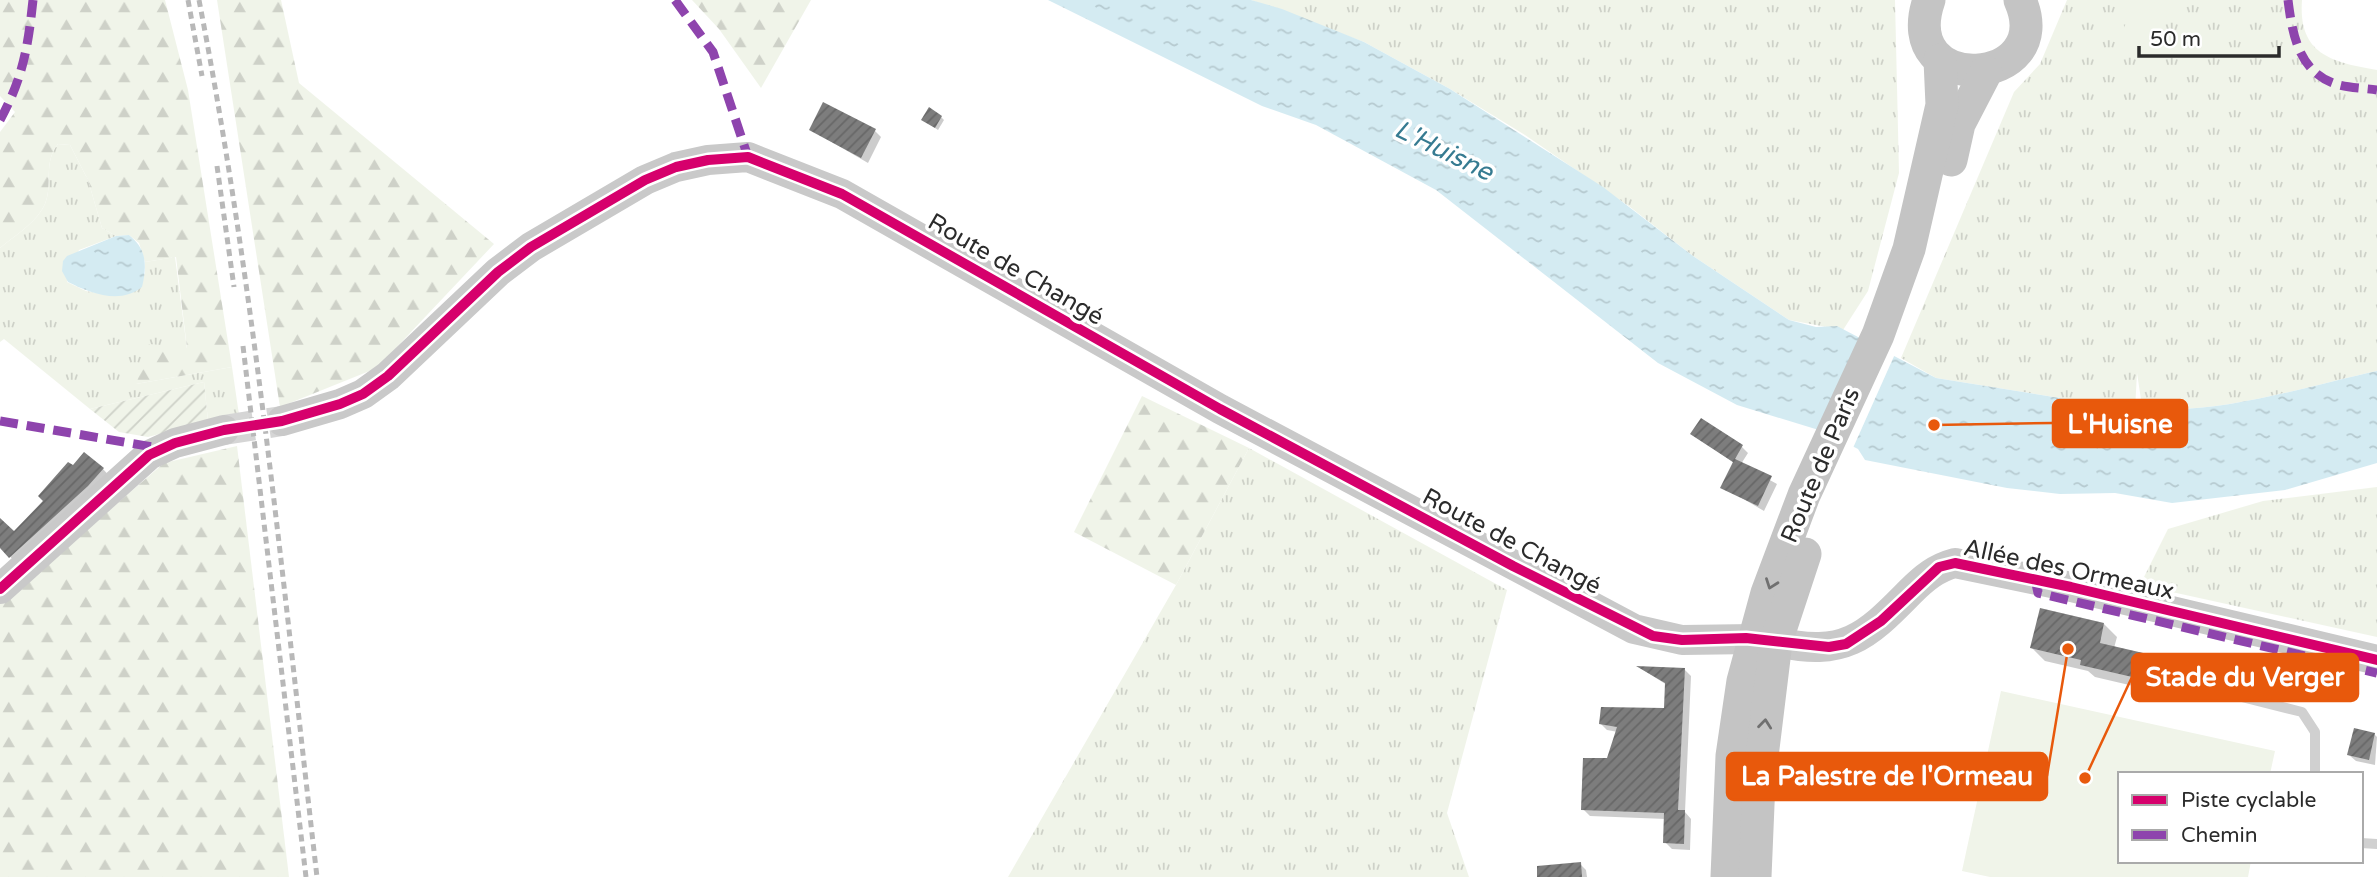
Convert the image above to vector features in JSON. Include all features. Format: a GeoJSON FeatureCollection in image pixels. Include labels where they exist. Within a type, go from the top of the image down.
{"type":"FeatureCollection","features":[{"type":"Feature","properties":{"kind":"main road"},"geometry":{"type":"LineString","coordinates":[[1928,0],[1924,13],[1924,30],[1930,46],[1940,60],[1954,69],[1970,73],[1986,72],[2001,66],[2014,55],[2022,41],[2026,25],[2020,0]]}},
{"type":"Feature","properties":{"kind":"main road","name":"Route de Paris"},"geometry":{"type":"LineString","coordinates":[[1885,339],[1942,105],[1940,60]]}},
{"type":"Feature","properties":{"kind":"main road","name":"Route de Paris"},"geometry":{"type":"LineString","coordinates":[[1727,877],[1732,757],[1743,681],[1765,640],[1831,456],[1885,339],[1919,284],[1938,222],[1959,124],[1986,72]]}},
{"type":"Feature","properties":{"kind":"main road","name":"Route de Paris"},"geometry":{"type":"LineString","coordinates":[[1755,877],[1765,640]]}},
{"type":"Feature","properties":{"kind":"street","name":"Route de Changé"},"geometry":{"type":"LineString","coordinates":[[282,421],[340,404],[363,394],[388,376],[488,281],[531,247],[645,180],[676,167],[708,160],[748,157],[842,194],[1220,409],[1634,629],[1682,640],[1765,640]]}},
{"type":"Feature","properties":{"kind":"street"},"geometry":{"type":"LineString","coordinates":[[0,589],[149,455],[175,443],[224,430]]}},
{"type":"Feature","properties":{"kind":"street","name":"Allée des Ormeaux"},"geometry":{"type":"LineString","coordinates":[[1765,640],[1829,647],[1846,644],[1881,621],[1939,567],[1955,563],[2071,587],[2377,660]]}},
{"type":"Feature","properties":{"kind":"lane"},"geometry":{"type":"LineString","coordinates":[[2210,689],[2302,712],[2315,732],[2315,772]]}},
{"type":"Feature","properties":{"kind":"green space"},"geometry":{"type":"Polygon","coordinates":[[[0,0],[165,0],[188,90],[232,367],[136,384],[149,344],[187,348],[176,257],[145,262],[139,243],[129,235],[116,236],[102,228],[88,180],[70,145],[58,144],[53,152],[48,195],[41,211],[28,226],[0,248],[0,132],[15,112],[0,96],[0,0]]]}},
{"type":"Feature","properties":{"kind":"green space"},"geometry":{"type":"Polygon","coordinates":[[[217,0],[281,0],[299,83],[494,244],[377,368],[280,407],[217,0]]]}},
{"type":"Feature","properties":{"kind":"green space"},"geometry":{"type":"Polygon","coordinates":[[[692,0],[811,0],[761,88],[719,29],[692,0]]]}},
{"type":"Feature","properties":{"kind":"green space"},"geometry":{"type":"Polygon","coordinates":[[[1251,0],[1895,0],[1899,173],[1868,291],[1843,330],[1789,320],[1693,256],[1630,207],[1525,135],[1450,89],[1364,42],[1251,0]]]}},
{"type":"Feature","properties":{"kind":"green space"},"geometry":{"type":"Polygon","coordinates":[[[2067,0],[2302,0],[2302,18],[2312,44],[2332,59],[2377,70],[2377,371],[2226,405],[2166,409],[2142,406],[2137,373],[2135,410],[1936,378],[1901,358],[2014,92],[2040,64],[2067,0]]]}},
{"type":"Feature","properties":{"kind":"green space"},"geometry":{"type":"Polygon","coordinates":[[[2136,0],[2149,0],[2170,9],[2148,60],[2116,46],[2136,0]]]}},
{"type":"Feature","properties":{"kind":"green space"},"geometry":{"type":"Polygon","coordinates":[[[58,144],[70,145],[88,180],[102,228],[116,236],[79,250],[67,282],[86,291],[112,296],[145,274],[145,262],[175,257],[187,349],[136,384],[232,367],[239,415],[208,421],[204,382],[90,409],[4,339],[0,342],[0,248],[28,226],[41,211],[48,195],[50,160],[58,144]]]}},
{"type":"Feature","properties":{"kind":"green space"},"geometry":{"type":"Polygon","coordinates":[[[204,382],[208,421],[148,437],[119,432],[90,409],[204,382]]]}},
{"type":"Feature","properties":{"kind":"green space"},"geometry":{"type":"Polygon","coordinates":[[[1142,396],[1249,448],[1176,585],[1074,532],[1142,396]]]}},
{"type":"Feature","properties":{"kind":"green space"},"geometry":{"type":"Polygon","coordinates":[[[237,446],[289,877],[0,877],[0,604],[164,463],[237,446]]]}},
{"type":"Feature","properties":{"kind":"green space"},"geometry":{"type":"Polygon","coordinates":[[[1249,448],[1507,590],[1447,813],[1469,877],[1008,877],[1176,585],[1249,448]]]}},
{"type":"Feature","properties":{"kind":"green space"},"geometry":{"type":"Polygon","coordinates":[[[2377,487],[2377,637],[2140,585],[2168,529],[2263,501],[2377,487]]]}},
{"type":"Feature","properties":{"kind":"green space"},"geometry":{"type":"Polygon","coordinates":[[[2001,691],[2275,751],[2270,772],[2118,772],[2118,863],[2251,863],[2248,877],[1990,877],[1962,871],[2001,691]]]}},
{"type":"Feature","properties":{"kind":"water"},"geometry":{"type":"Polygon","coordinates":[[[1048,0],[1251,0],[1282,9],[1364,42],[1450,89],[1603,187],[1693,256],[1789,320],[1816,327],[1837,326],[1936,378],[2134,410],[2142,406],[2166,409],[2226,405],[2377,371],[2377,463],[2285,490],[2172,503],[2115,493],[2060,494],[2007,488],[1865,460],[1858,449],[1822,431],[1737,405],[1658,363],[1436,190],[1316,125],[1262,106],[1048,0]]]}},
{"type":"Feature","properties":{"kind":"water"},"geometry":{"type":"Polygon","coordinates":[[[129,235],[139,246],[144,258],[142,287],[115,296],[95,293],[68,282],[62,271],[63,261],[67,256],[116,236],[129,235]]]}},
{"type":"Feature","properties":{"kind":"pier"},"geometry":{"type":"Polygon","coordinates":[[[1862,339],[1895,354],[1853,448],[1820,433],[1862,339]]]}},
{"type":"Feature","properties":{"kind":"building"},"geometry":{"type":"Polygon","coordinates":[[[823,102],[876,129],[861,158],[809,130],[823,102]]]}},
{"type":"Feature","properties":{"kind":"building"},"geometry":{"type":"Polygon","coordinates":[[[929,107],[942,116],[935,128],[921,120],[929,107]]]}},
{"type":"Feature","properties":{"kind":"building"},"geometry":{"type":"Polygon","coordinates":[[[1701,418],[1743,445],[1735,459],[1772,476],[1758,506],[1720,488],[1733,462],[1690,434],[1701,418]]]}},
{"type":"Feature","properties":{"kind":"building"},"geometry":{"type":"Polygon","coordinates":[[[84,452],[104,468],[9,558],[0,548],[0,518],[14,531],[43,501],[38,496],[68,462],[73,465],[84,452]]]}},
{"type":"Feature","properties":{"kind":"building"},"geometry":{"type":"Polygon","coordinates":[[[2040,608],[2104,623],[2100,643],[2195,665],[2189,690],[2080,665],[2081,660],[2030,648],[2040,608]]]}},
{"type":"Feature","properties":{"kind":"building"},"geometry":{"type":"Polygon","coordinates":[[[1636,666],[1685,668],[1678,810],[1685,810],[1684,844],[1663,843],[1664,813],[1581,810],[1583,758],[1607,758],[1617,727],[1599,724],[1601,707],[1664,708],[1665,683],[1636,666]]]}},
{"type":"Feature","properties":{"kind":"building"},"geometry":{"type":"Polygon","coordinates":[[[2354,728],[2375,733],[2369,760],[2347,755],[2354,728]]]}},
{"type":"Feature","properties":{"kind":"building"},"geometry":{"type":"Polygon","coordinates":[[[1581,862],[1582,877],[1537,877],[1537,866],[1581,862]]]}},
{"type":"Feature","properties":{"kind":"tunnel"},"geometry":{"type":"LineString","coordinates":[[224,430],[282,421]]}},
{"type":"Feature","properties":{"kind":"railway"},"geometry":{"type":"LineString","coordinates":[[188,0],[202,76]]}},
{"type":"Feature","properties":{"kind":"railway"},"geometry":{"type":"LineString","coordinates":[[199,0],[219,109],[252,327],[317,877]]}},
{"type":"Feature","properties":{"kind":"railway"},"geometry":{"type":"LineString","coordinates":[[217,166],[234,287]]}},
{"type":"Feature","properties":{"kind":"railway"},"geometry":{"type":"LineString","coordinates":[[243,346],[306,877]]}},
{"type":"Feature","properties":{"kind":"marked path"},"geometry":{"type":"LineString","coordinates":[[0,120],[23,62],[33,0]]}},
{"type":"Feature","properties":{"kind":"marked path"},"geometry":{"type":"LineString","coordinates":[[675,0],[713,52],[748,157]]}},
{"type":"Feature","properties":{"kind":"marked path"},"geometry":{"type":"LineString","coordinates":[[2288,0],[2299,49],[2312,69],[2338,85],[2377,90]]}},
{"type":"Feature","properties":{"kind":"marked path"},"geometry":{"type":"LineString","coordinates":[[0,421],[159,448]]}},
{"type":"Feature","properties":{"kind":"marked path"},"geometry":{"type":"LineString","coordinates":[[2035,579],[2038,593],[2377,673]]}},
{"type":"Feature","properties":{"kind":"cycle path"},"geometry":{"type":"LineString","coordinates":[[0,589],[149,455],[175,443],[224,430],[282,421],[340,404],[363,394],[388,376],[498,272],[531,247],[645,180],[676,167],[708,160],[748,157],[842,194],[1220,409],[1513,566],[1653,636],[1682,640],[1746,638],[1829,647],[1846,644],[1881,621],[1939,567],[1955,563],[2071,587],[2377,660]]}},
{"type":"Feature","properties":{"kind":"place","name":"L'Huisne"},"geometry":{"type":"Point","coordinates":[1934,425]}},
{"type":"Feature","properties":{"kind":"place","name":"La Palestre de l'Ormeau"},"geometry":{"type":"Point","coordinates":[2068,649]}},
{"type":"Feature","properties":{"kind":"place","name":"Stade du Verger"},"geometry":{"type":"Point","coordinates":[2085,778]}}]}
